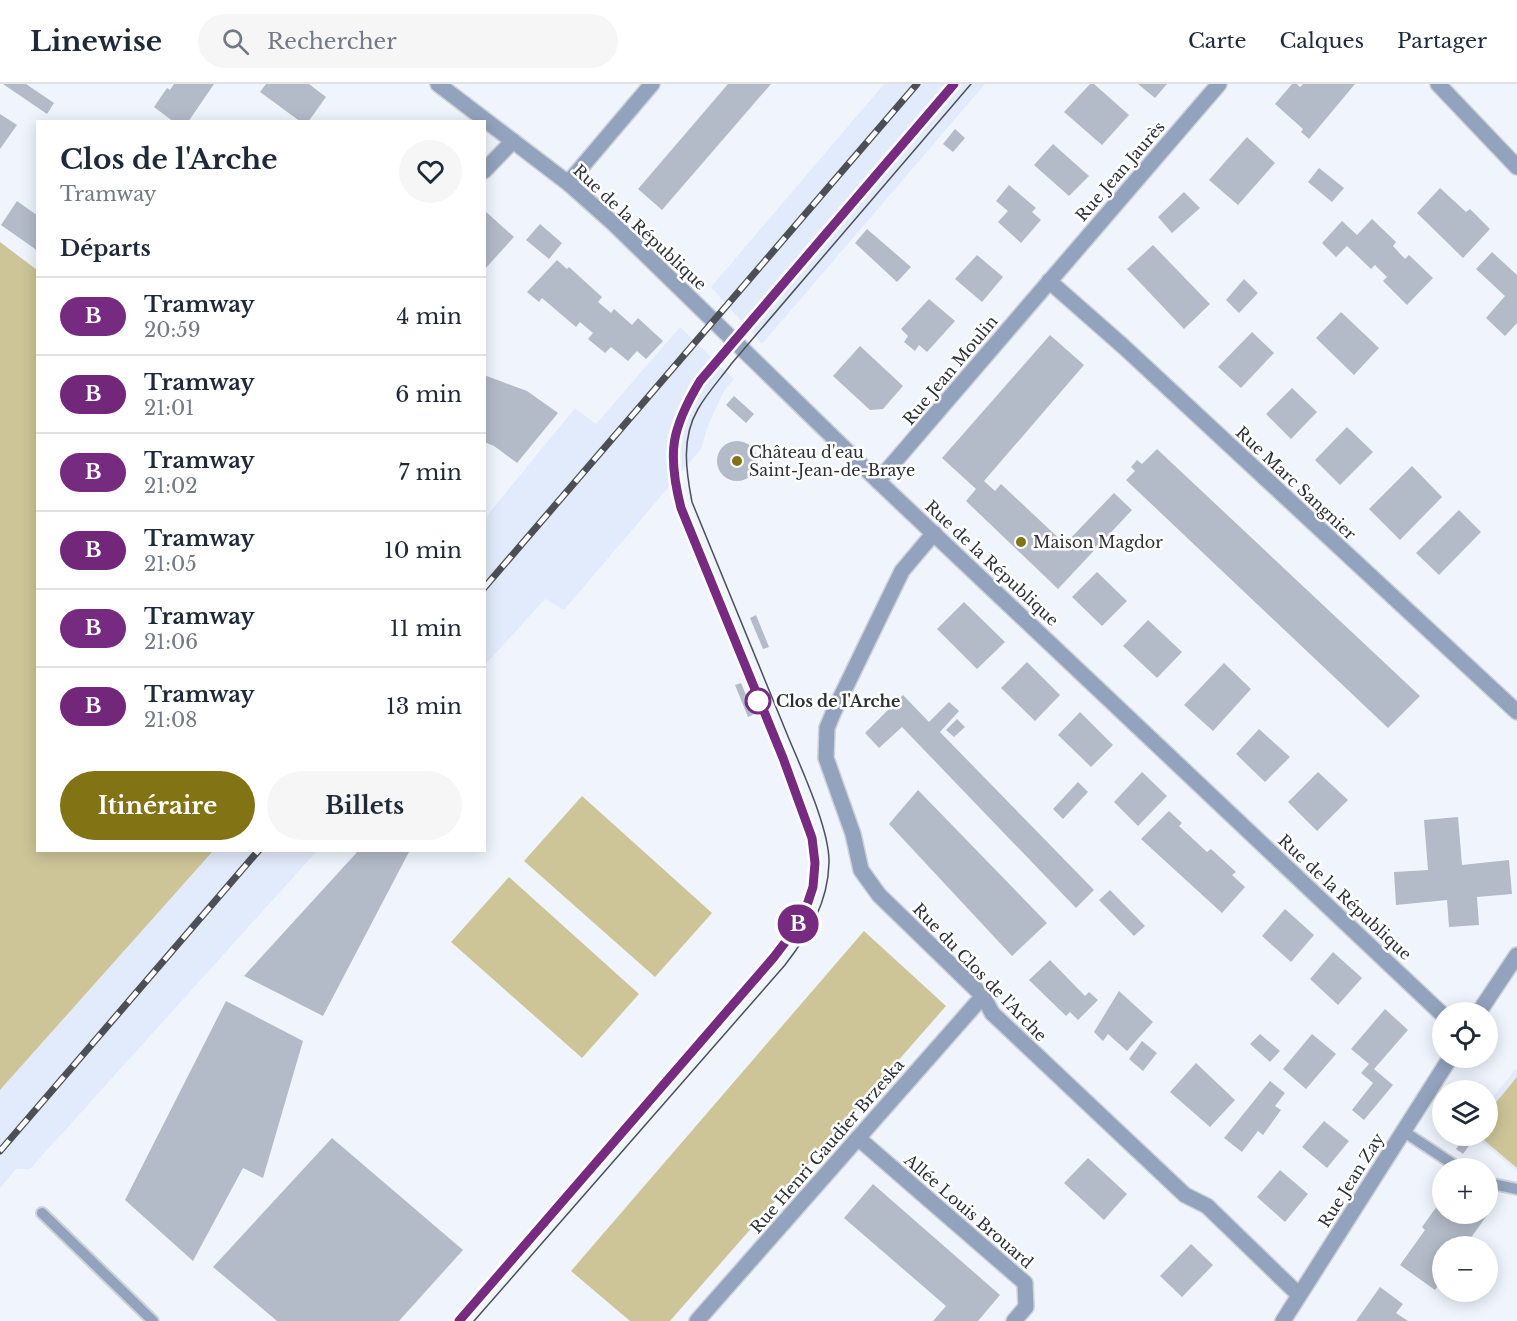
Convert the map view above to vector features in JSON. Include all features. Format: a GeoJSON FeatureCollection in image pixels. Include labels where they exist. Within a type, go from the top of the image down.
{"type":"FeatureCollection","features":[{"type":"Feature","properties":{"kind":"street","name":"Rue de la République"},"geometry":{"type":"LineString","coordinates":[[438,84],[485,120]]}},
{"type":"Feature","properties":{"kind":"street"},"geometry":{"type":"LineString","coordinates":[[567,183],[652,84]]}},
{"type":"Feature","properties":{"kind":"street","name":"Rue Jean Jaurès"},"geometry":{"type":"LineString","coordinates":[[1049,281],[1219,84]]}},
{"type":"Feature","properties":{"kind":"street"},"geometry":{"type":"LineString","coordinates":[[1438,84],[1517,167]]}},
{"type":"Feature","properties":{"kind":"street","name":"Rue de la République"},"geometry":{"type":"LineString","coordinates":[[486,120],[567,183],[613,223],[878,481],[1432,1005]]}},
{"type":"Feature","properties":{"kind":"street"},"geometry":{"type":"LineString","coordinates":[[486,169],[513,141]]}},
{"type":"Feature","properties":{"kind":"street","name":"Rue Jean Moulin"},"geometry":{"type":"LineString","coordinates":[[878,481],[1049,281]]}},
{"type":"Feature","properties":{"kind":"street","name":"Rue Marc Sangnier"},"geometry":{"type":"LineString","coordinates":[[1049,281],[1124,347],[1517,712]]}},
{"type":"Feature","properties":{"kind":"street","name":"Rue du Clos de l'Arche"},"geometry":{"type":"LineString","coordinates":[[933,533],[902,571],[827,728],[826,758],[853,834],[861,870],[879,895],[983,996],[992,1013],[1185,1195],[1207,1206],[1299,1295]]}},
{"type":"Feature","properties":{"kind":"street"},"geometry":{"type":"LineString","coordinates":[[1486,1002],[1517,955]]}},
{"type":"Feature","properties":{"kind":"street","name":"Rue Henri Gaudier Brzeska"},"geometry":{"type":"LineString","coordinates":[[698,1321],[983,996]]}},
{"type":"Feature","properties":{"kind":"street","name":"Rue Jean Zay"},"geometry":{"type":"LineString","coordinates":[[1283,1321],[1444,1068]]}},
{"type":"Feature","properties":{"kind":"street","name":"Allée Louis Brouard"},"geometry":{"type":"LineString","coordinates":[[858,1138],[1025,1283],[1026,1307],[1014,1321]]}},
{"type":"Feature","properties":{"kind":"lane"},"geometry":{"type":"LineString","coordinates":[[1403,1131],[1444,1158]]}},
{"type":"Feature","properties":{"kind":"lane"},"geometry":{"type":"LineString","coordinates":[[1498,1185],[1517,1189]]}},
{"type":"Feature","properties":{"kind":"lane"},"geometry":{"type":"LineString","coordinates":[[42,1213],[153,1321]]}},
{"type":"Feature","properties":{"kind":"shaded area"},"geometry":{"type":"Polygon","coordinates":[[[884,84],[985,84],[762,344],[711,287],[884,84]]]}},
{"type":"Feature","properties":{"kind":"shaded area"},"geometry":{"type":"Polygon","coordinates":[[[0,242],[36,269],[36,852],[212,852],[0,1090],[0,242]]]}},
{"type":"Feature","properties":{"kind":"shaded area"},"geometry":{"type":"Polygon","coordinates":[[[680,327],[734,379],[724,391],[709,423],[701,449],[564,610],[545,599],[486,664],[486,517],[575,408],[596,424],[680,327]]]}},
{"type":"Feature","properties":{"kind":"shaded area"},"geometry":{"type":"Polygon","coordinates":[[[582,796],[712,913],[655,977],[524,861],[582,796]]]}},
{"type":"Feature","properties":{"kind":"shaded area"},"geometry":{"type":"Polygon","coordinates":[[[212,852],[316,852],[30,1169],[16,1169],[0,1188],[0,1090],[212,852]]]}},
{"type":"Feature","properties":{"kind":"shaded area"},"geometry":{"type":"Polygon","coordinates":[[[509,877],[639,994],[582,1058],[451,942],[509,877]]]}},
{"type":"Feature","properties":{"kind":"shaded area"},"geometry":{"type":"Polygon","coordinates":[[[864,931],[946,1006],[670,1321],[630,1321],[571,1271],[864,931]]]}},
{"type":"Feature","properties":{"kind":"shaded area"},"geometry":{"type":"Polygon","coordinates":[[[1517,1068],[1517,1171],[1486,1146],[1498,1146],[1498,1091],[1517,1068]]]}},
{"type":"Feature","properties":{"kind":"shaded area"},"geometry":{"type":"Polygon","coordinates":[[[1517,1077],[1517,1168],[1491,1146],[1498,1146],[1498,1100],[1517,1077]]]}},
{"type":"Feature","properties":{"kind":"building"},"geometry":{"type":"Polygon","coordinates":[[[3,84],[26,84],[54,103],[47,114],[3,84]]]}},
{"type":"Feature","properties":{"kind":"building"},"geometry":{"type":"Polygon","coordinates":[[[174,84],[214,84],[189,120],[171,120],[154,107],[167,88],[170,90],[174,84]]]}},
{"type":"Feature","properties":{"kind":"building"},"geometry":{"type":"Polygon","coordinates":[[[266,84],[309,84],[326,97],[309,120],[298,120],[260,92],[266,84]]]}},
{"type":"Feature","properties":{"kind":"building"},"geometry":{"type":"Polygon","coordinates":[[[728,84],[771,84],[662,210],[638,189],[728,84]]]}},
{"type":"Feature","properties":{"kind":"building"},"geometry":{"type":"Polygon","coordinates":[[[1090,84],[1094,84],[1129,115],[1102,145],[1064,112],[1090,84]]]}},
{"type":"Feature","properties":{"kind":"building"},"geometry":{"type":"Polygon","coordinates":[[[1138,84],[1167,84],[1155,98],[1138,84]]]}},
{"type":"Feature","properties":{"kind":"building"},"geometry":{"type":"Polygon","coordinates":[[[1292,84],[1300,87],[1303,84],[1355,84],[1309,139],[1301,132],[1303,129],[1275,104],[1292,84]]]}},
{"type":"Feature","properties":{"kind":"building"},"geometry":{"type":"Polygon","coordinates":[[[0,114],[17,125],[0,149],[0,114]]]}},
{"type":"Feature","properties":{"kind":"building"},"geometry":{"type":"Polygon","coordinates":[[[955,129],[965,138],[953,152],[943,144],[955,129]]]}},
{"type":"Feature","properties":{"kind":"building"},"geometry":{"type":"Polygon","coordinates":[[[1247,137],[1275,163],[1238,205],[1209,180],[1247,137]]]}},
{"type":"Feature","properties":{"kind":"building"},"geometry":{"type":"Polygon","coordinates":[[[1053,144],[1089,176],[1069,196],[1034,165],[1053,144]]]}},
{"type":"Feature","properties":{"kind":"building"},"geometry":{"type":"Polygon","coordinates":[[[1319,168],[1344,188],[1332,202],[1308,182],[1319,168]]]}},
{"type":"Feature","properties":{"kind":"building"},"geometry":{"type":"Polygon","coordinates":[[[1009,185],[1036,208],[1032,212],[1041,220],[1021,243],[998,222],[1008,211],[996,201],[1009,185]]]}},
{"type":"Feature","properties":{"kind":"building"},"geometry":{"type":"Polygon","coordinates":[[[1440,188],[1466,212],[1470,209],[1490,229],[1463,258],[1417,213],[1440,188]]]}},
{"type":"Feature","properties":{"kind":"building"},"geometry":{"type":"Polygon","coordinates":[[[1184,192],[1200,208],[1172,233],[1158,217],[1184,192]]]}},
{"type":"Feature","properties":{"kind":"building"},"geometry":{"type":"Polygon","coordinates":[[[17,201],[36,215],[36,250],[1,225],[17,201]]]}},
{"type":"Feature","properties":{"kind":"building"},"geometry":{"type":"Polygon","coordinates":[[[486,212],[514,237],[486,268],[486,212]]]}},
{"type":"Feature","properties":{"kind":"building"},"geometry":{"type":"Polygon","coordinates":[[[1372,219],[1396,242],[1393,246],[1405,259],[1409,255],[1433,278],[1407,305],[1383,281],[1387,277],[1375,265],[1371,269],[1347,246],[1336,257],[1322,243],[1342,221],[1357,235],[1372,219]]]}},
{"type":"Feature","properties":{"kind":"building"},"geometry":{"type":"Polygon","coordinates":[[[540,224],[562,243],[549,259],[526,240],[540,224]]]}},
{"type":"Feature","properties":{"kind":"building"},"geometry":{"type":"Polygon","coordinates":[[[867,229],[911,267],[897,282],[855,243],[867,229]]]}},
{"type":"Feature","properties":{"kind":"building"},"geometry":{"type":"Polygon","coordinates":[[[1153,245],[1210,304],[1184,329],[1127,269],[1153,245]]]}},
{"type":"Feature","properties":{"kind":"building"},"geometry":{"type":"Polygon","coordinates":[[[1492,252],[1517,275],[1517,323],[1505,336],[1486,318],[1505,296],[1476,269],[1492,252]]]}},
{"type":"Feature","properties":{"kind":"building"},"geometry":{"type":"Polygon","coordinates":[[[977,255],[1003,277],[982,302],[955,279],[977,255]]]}},
{"type":"Feature","properties":{"kind":"building"},"geometry":{"type":"Polygon","coordinates":[[[557,260],[567,269],[569,267],[602,297],[598,302],[611,313],[614,309],[632,325],[638,318],[663,341],[646,359],[637,351],[628,361],[611,347],[605,353],[588,339],[593,333],[580,322],[576,327],[542,298],[539,302],[527,292],[557,260]]]}},
{"type":"Feature","properties":{"kind":"building"},"geometry":{"type":"Polygon","coordinates":[[[1244,279],[1258,293],[1239,313],[1226,300],[1244,279]]]}},
{"type":"Feature","properties":{"kind":"building"},"geometry":{"type":"Polygon","coordinates":[[[929,299],[955,321],[927,352],[919,345],[915,351],[904,342],[908,336],[901,329],[929,299]]]}},
{"type":"Feature","properties":{"kind":"building"},"geometry":{"type":"Polygon","coordinates":[[[1341,312],[1379,348],[1354,375],[1316,338],[1341,312]]]}},
{"type":"Feature","properties":{"kind":"building"},"geometry":{"type":"Polygon","coordinates":[[[1252,332],[1274,353],[1241,388],[1218,367],[1252,332]]]}},
{"type":"Feature","properties":{"kind":"building"},"geometry":{"type":"Polygon","coordinates":[[[1050,335],[1084,365],[984,481],[995,491],[1001,484],[1065,544],[1114,493],[1132,510],[1058,589],[966,501],[976,489],[942,458],[1050,335]]]}},
{"type":"Feature","properties":{"kind":"building"},"geometry":{"type":"Polygon","coordinates":[[[860,346],[903,386],[883,409],[870,410],[833,376],[860,346]]]}},
{"type":"Feature","properties":{"kind":"building"},"geometry":{"type":"Polygon","coordinates":[[[486,376],[527,391],[558,413],[517,463],[486,443],[486,376]]]}},
{"type":"Feature","properties":{"kind":"building"},"geometry":{"type":"Polygon","coordinates":[[[1292,388],[1317,412],[1291,439],[1266,414],[1292,388]]]}},
{"type":"Feature","properties":{"kind":"building"},"geometry":{"type":"Polygon","coordinates":[[[734,396],[754,414],[746,423],[726,405],[734,396]]]}},
{"type":"Feature","properties":{"kind":"building"},"geometry":{"type":"Polygon","coordinates":[[[1347,427],[1373,452],[1340,485],[1315,460],[1347,427]]]}},
{"type":"Feature","properties":{"kind":"building","name":"Château d'eau Saint-Jean-de-Braye"},"geometry":{"type":"Polygon","coordinates":[[[737,441],[751,447],[757,461],[751,475],[737,481],[723,475],[717,461],[723,447],[737,441]]]}},
{"type":"Feature","properties":{"kind":"building"},"geometry":{"type":"Polygon","coordinates":[[[1157,449],[1420,696],[1388,728],[1126,480],[1135,471],[1131,467],[1137,460],[1142,464],[1157,449]]]}},
{"type":"Feature","properties":{"kind":"building"},"geometry":{"type":"Polygon","coordinates":[[[1412,466],[1442,497],[1400,540],[1369,509],[1412,466]]]}},
{"type":"Feature","properties":{"kind":"building"},"geometry":{"type":"Polygon","coordinates":[[[1459,510],[1481,532],[1439,575],[1416,553],[1459,510]]]}},
{"type":"Feature","properties":{"kind":"building"},"geometry":{"type":"Polygon","coordinates":[[[1097,572],[1127,601],[1102,626],[1072,597],[1097,572]]]}},
{"type":"Feature","properties":{"kind":"building"},"geometry":{"type":"Polygon","coordinates":[[[964,602],[1005,642],[977,669],[937,629],[964,602]]]}},
{"type":"Feature","properties":{"kind":"building"},"geometry":{"type":"Polygon","coordinates":[[[756,615],[769,647],[763,649],[750,618],[756,615]]]}},
{"type":"Feature","properties":{"kind":"building"},"geometry":{"type":"Polygon","coordinates":[[[1148,620],[1182,652],[1157,678],[1123,646],[1148,620]]]}},
{"type":"Feature","properties":{"kind":"building"},"geometry":{"type":"Polygon","coordinates":[[[1027,662],[1060,695],[1035,721],[1001,688],[1027,662]]]}},
{"type":"Feature","properties":{"kind":"building"},"geometry":{"type":"Polygon","coordinates":[[[1224,663],[1251,689],[1213,731],[1184,705],[1224,663]]]}},
{"type":"Feature","properties":{"kind":"building"},"geometry":{"type":"Polygon","coordinates":[[[741,683],[754,714],[748,717],[735,685],[741,683]]]}},
{"type":"Feature","properties":{"kind":"building"},"geometry":{"type":"Polygon","coordinates":[[[903,695],[929,722],[949,702],[959,711],[940,732],[1094,890],[1076,908],[902,727],[879,748],[865,733],[903,695]]]}},
{"type":"Feature","properties":{"kind":"building"},"geometry":{"type":"Polygon","coordinates":[[[1080,712],[1113,745],[1091,767],[1058,735],[1080,712]]]}},
{"type":"Feature","properties":{"kind":"building"},"geometry":{"type":"Polygon","coordinates":[[[957,719],[965,727],[954,737],[946,730],[957,719]]]}},
{"type":"Feature","properties":{"kind":"building"},"geometry":{"type":"Polygon","coordinates":[[[1259,729],[1290,757],[1265,782],[1236,754],[1259,729]]]}},
{"type":"Feature","properties":{"kind":"building"},"geometry":{"type":"Polygon","coordinates":[[[1142,772],[1167,796],[1138,826],[1114,802],[1142,772]]]}},
{"type":"Feature","properties":{"kind":"building"},"geometry":{"type":"Polygon","coordinates":[[[1318,772],[1348,800],[1317,831],[1288,802],[1318,772]]]}},
{"type":"Feature","properties":{"kind":"building"},"geometry":{"type":"Polygon","coordinates":[[[1078,782],[1088,792],[1063,819],[1053,809],[1078,782]]]}},
{"type":"Feature","properties":{"kind":"building"},"geometry":{"type":"Polygon","coordinates":[[[918,790],[1047,923],[1012,956],[889,824],[918,790]]]}},
{"type":"Feature","properties":{"kind":"building"},"geometry":{"type":"Polygon","coordinates":[[[1169,811],[1182,823],[1179,826],[1207,852],[1211,849],[1236,872],[1232,875],[1245,887],[1222,913],[1141,839],[1169,811]]]}},
{"type":"Feature","properties":{"kind":"building"},"geometry":{"type":"Polygon","coordinates":[[[1458,817],[1462,865],[1509,860],[1512,894],[1477,897],[1479,925],[1449,927],[1447,900],[1396,905],[1394,872],[1428,870],[1424,820],[1458,817]]]}},
{"type":"Feature","properties":{"kind":"building"},"geometry":{"type":"Polygon","coordinates":[[[357,852],[409,852],[323,1016],[244,976],[357,852]]]}},
{"type":"Feature","properties":{"kind":"building"},"geometry":{"type":"Polygon","coordinates":[[[1110,890],[1145,926],[1134,936],[1099,900],[1110,890]]]}},
{"type":"Feature","properties":{"kind":"building"},"geometry":{"type":"Polygon","coordinates":[[[1285,909],[1314,935],[1291,962],[1262,936],[1285,909]]]}},
{"type":"Feature","properties":{"kind":"building"},"geometry":{"type":"Polygon","coordinates":[[[1333,952],[1362,978],[1338,1005],[1310,979],[1333,952]]]}},
{"type":"Feature","properties":{"kind":"building"},"geometry":{"type":"Polygon","coordinates":[[[1050,960],[1085,996],[1089,992],[1098,1000],[1078,1020],[1070,1012],[1066,1016],[1029,980],[1050,960]]]}},
{"type":"Feature","properties":{"kind":"building"},"geometry":{"type":"Polygon","coordinates":[[[1119,991],[1153,1022],[1127,1051],[1108,1034],[1103,1041],[1094,1032],[1119,991]]]}},
{"type":"Feature","properties":{"kind":"building"},"geometry":{"type":"Polygon","coordinates":[[[226,1001],[303,1041],[263,1178],[243,1168],[193,1261],[125,1200],[226,1001]]]}},
{"type":"Feature","properties":{"kind":"building"},"geometry":{"type":"Polygon","coordinates":[[[1385,1009],[1408,1030],[1374,1069],[1393,1085],[1364,1120],[1352,1110],[1373,1083],[1361,1073],[1369,1064],[1351,1049],[1385,1009]]]}},
{"type":"Feature","properties":{"kind":"building"},"geometry":{"type":"Polygon","coordinates":[[[1260,1034],[1280,1051],[1270,1062],[1250,1044],[1260,1034]]]}},
{"type":"Feature","properties":{"kind":"building"},"geometry":{"type":"Polygon","coordinates":[[[1312,1034],[1336,1054],[1306,1089],[1283,1069],[1312,1034]]]}},
{"type":"Feature","properties":{"kind":"building"},"geometry":{"type":"Polygon","coordinates":[[[1142,1041],[1157,1053],[1143,1071],[1129,1059],[1142,1041]]]}},
{"type":"Feature","properties":{"kind":"building"},"geometry":{"type":"Polygon","coordinates":[[[1196,1063],[1235,1100],[1210,1127],[1170,1092],[1196,1063]]]}},
{"type":"Feature","properties":{"kind":"building"},"geometry":{"type":"Polygon","coordinates":[[[1270,1081],[1285,1093],[1275,1106],[1281,1110],[1263,1135],[1258,1131],[1242,1152],[1224,1138],[1270,1081]]]}},
{"type":"Feature","properties":{"kind":"building"},"geometry":{"type":"Polygon","coordinates":[[[1324,1121],[1349,1141],[1327,1168],[1302,1147],[1324,1121]]]}},
{"type":"Feature","properties":{"kind":"building"},"geometry":{"type":"Polygon","coordinates":[[[332,1138],[463,1250],[399,1321],[277,1321],[213,1267],[332,1138]]]}},
{"type":"Feature","properties":{"kind":"building"},"geometry":{"type":"Polygon","coordinates":[[[1458,1146],[1469,1146],[1463,1154],[1456,1149],[1458,1146]]]}},
{"type":"Feature","properties":{"kind":"building"},"geometry":{"type":"Polygon","coordinates":[[[1088,1158],[1127,1194],[1104,1220],[1064,1183],[1088,1158]]]}},
{"type":"Feature","properties":{"kind":"building"},"geometry":{"type":"Polygon","coordinates":[[[1280,1170],[1308,1194],[1285,1222],[1257,1197],[1280,1170]]]}},
{"type":"Feature","properties":{"kind":"building"},"geometry":{"type":"Polygon","coordinates":[[[873,1184],[1000,1295],[978,1321],[933,1321],[946,1306],[844,1218],[873,1184]]]}},
{"type":"Feature","properties":{"kind":"building"},"geometry":{"type":"Polygon","coordinates":[[[1432,1213],[1432,1224],[1481,1224],[1472,1236],[1432,1236],[1432,1288],[1400,1265],[1425,1230],[1422,1227],[1432,1213]]]}},
{"type":"Feature","properties":{"kind":"building"},"geometry":{"type":"Polygon","coordinates":[[[1191,1244],[1213,1265],[1182,1297],[1160,1276],[1191,1244]]]}},
{"type":"Feature","properties":{"kind":"building"},"geometry":{"type":"Polygon","coordinates":[[[1380,1287],[1403,1304],[1396,1313],[1408,1321],[1356,1321],[1380,1287]]]}},
{"type":"Feature","properties":{"kind":"tram line"},"geometry":{"type":"LineString","coordinates":[[459,1321],[774,957],[805,911],[813,887],[815,863],[811,838],[783,758],[681,508],[674,472],[674,442],[683,413],[700,381],[954,84]]}},
{"type":"Feature","properties":{"kind":"tram line","name":"B"},"geometry":{"type":"LineString","coordinates":[[459,1321],[774,957],[805,911],[813,887],[815,863],[812,838],[783,758],[681,508],[674,481],[672,459],[675,431],[685,406],[700,381],[954,84]]}},
{"type":"Feature","properties":{"kind":"tram line"},"geometry":{"type":"LineString","coordinates":[[474,1321],[785,965],[802,942],[821,905],[828,878],[829,863],[825,833],[806,780],[692,502],[686,455],[689,431],[702,403],[732,363],[971,84]]}},
{"type":"Feature","properties":{"kind":"railway"},"geometry":{"type":"LineString","coordinates":[[486,586],[917,84]]}},
{"type":"Feature","properties":{"kind":"railway"},"geometry":{"type":"LineString","coordinates":[[0,1151],[257,852]]}},
{"type":"Feature","properties":{"kind":"place","name":"Château d'eau Saint-Jean-de-Braye"},"geometry":{"type":"Point","coordinates":[737,461]}},
{"type":"Feature","properties":{"kind":"place","name":"Maison Magdor"},"geometry":{"type":"Point","coordinates":[1021,542]}},
{"type":"Feature","properties":{"kind":"place","name":"Clos de l'Arche"},"geometry":{"type":"Point","coordinates":[758,701]}}]}
